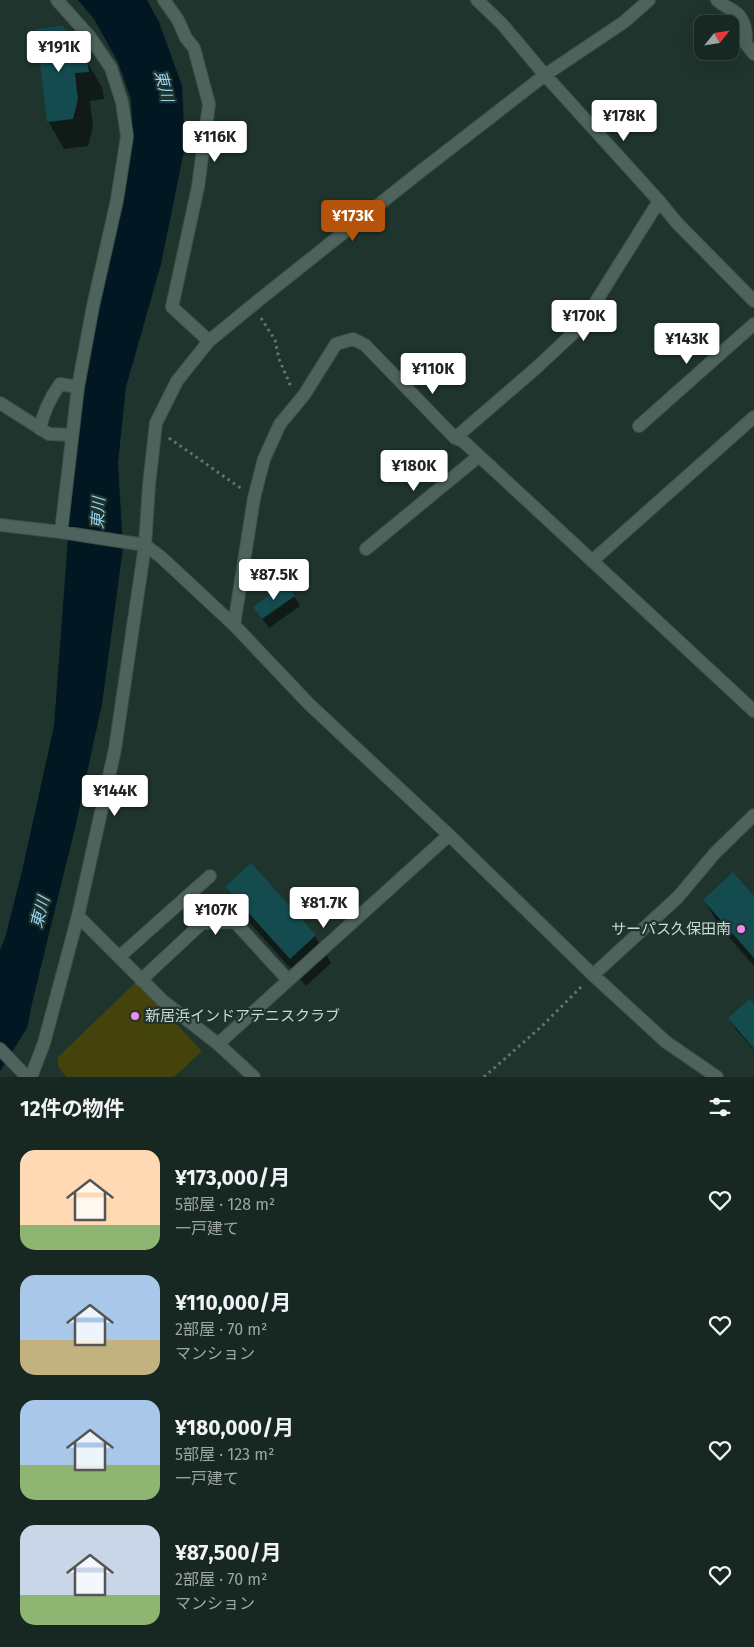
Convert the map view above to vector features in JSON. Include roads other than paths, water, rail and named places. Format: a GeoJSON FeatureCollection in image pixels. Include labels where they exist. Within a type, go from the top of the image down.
{"type":"FeatureCollection","features":[{"type":"Feature","properties":{"kind":"street"},"geometry":{"type":"LineString","coordinates":[[57,0],[90,37],[111,68],[122,102],[127,136],[117,200],[93,306],[78,387],[63,532]]}},
{"type":"Feature","properties":{"kind":"street"},"geometry":{"type":"LineString","coordinates":[[164,0],[194,48],[210,104],[198,187],[172,307],[209,341]]}},
{"type":"Feature","properties":{"kind":"street"},"geometry":{"type":"LineString","coordinates":[[476,0],[502,24],[545,76],[677,223],[753,298]]}},
{"type":"Feature","properties":{"kind":"street"},"geometry":{"type":"LineString","coordinates":[[31,1077],[44,1043],[78,916],[115,749],[144,545],[155,428],[177,381],[209,341],[252,305],[545,76],[624,22],[649,0]]}},
{"type":"Feature","properties":{"kind":"street"},"geometry":{"type":"LineString","coordinates":[[717,0],[724,7],[736,12],[746,25],[746,44],[754,54]]}},
{"type":"Feature","properties":{"kind":"street"},"geometry":{"type":"LineString","coordinates":[[455,438],[580,327],[659,201]]}},
{"type":"Feature","properties":{"kind":"street"},"geometry":{"type":"LineString","coordinates":[[639,426],[754,324]]}},
{"type":"Feature","properties":{"kind":"street"},"geometry":{"type":"LineString","coordinates":[[234,625],[254,498],[264,459],[280,424],[300,400],[336,344],[353,339],[365,345],[455,438],[463,441],[754,711]]}},
{"type":"Feature","properties":{"kind":"street"},"geometry":{"type":"LineString","coordinates":[[40,429],[52,394],[60,384],[78,387]]}},
{"type":"Feature","properties":{"kind":"street"},"geometry":{"type":"LineString","coordinates":[[0,403],[48,434],[72,435]]}},
{"type":"Feature","properties":{"kind":"street"},"geometry":{"type":"LineString","coordinates":[[592,561],[754,417]]}},
{"type":"Feature","properties":{"kind":"street"},"geometry":{"type":"LineString","coordinates":[[366,549],[478,456]]}},
{"type":"Feature","properties":{"kind":"street"},"geometry":{"type":"LineString","coordinates":[[0,525],[131,542],[144,545],[161,557],[234,625],[309,704],[449,835],[593,975],[666,1042],[717,1077]]}},
{"type":"Feature","properties":{"kind":"street"},"geometry":{"type":"LineString","coordinates":[[593,975],[678,897],[715,853],[754,815]]}},
{"type":"Feature","properties":{"kind":"street"},"geometry":{"type":"LineString","coordinates":[[218,1044],[449,835]]}},
{"type":"Feature","properties":{"kind":"street"},"geometry":{"type":"LineString","coordinates":[[119,957],[210,876]]}},
{"type":"Feature","properties":{"kind":"street"},"geometry":{"type":"LineString","coordinates":[[78,916],[163,1002],[218,1044],[254,1077]]}},
{"type":"Feature","properties":{"kind":"street"},"geometry":{"type":"LineString","coordinates":[[141,980],[202,923],[235,922],[288,980]]}},
{"type":"Feature","properties":{"kind":"street"},"geometry":{"type":"LineString","coordinates":[[0,1049],[23,1073]]}},
{"type":"Feature","properties":{"kind":"water","name":"東川"},"geometry":{"type":"Polygon","coordinates":[[[78,0],[147,0],[159,22],[182,86],[185,146],[161,264],[126,387],[118,463],[123,548],[102,704],[75,828],[27,1028],[0,1071],[0,950],[5,938],[22,871],[54,726],[68,538],[80,413],[109,254],[128,173],[132,118],[131,99],[118,62],[94,19],[78,0]]]}},
{"type":"Feature","properties":{"kind":"place","name":"サーパス久保田南"},"geometry":{"type":"Point","coordinates":[741,929]}},
{"type":"Feature","properties":{"kind":"place","name":"新居浜インドアテニスクラブ"},"geometry":{"type":"Point","coordinates":[135,1016]}}]}
